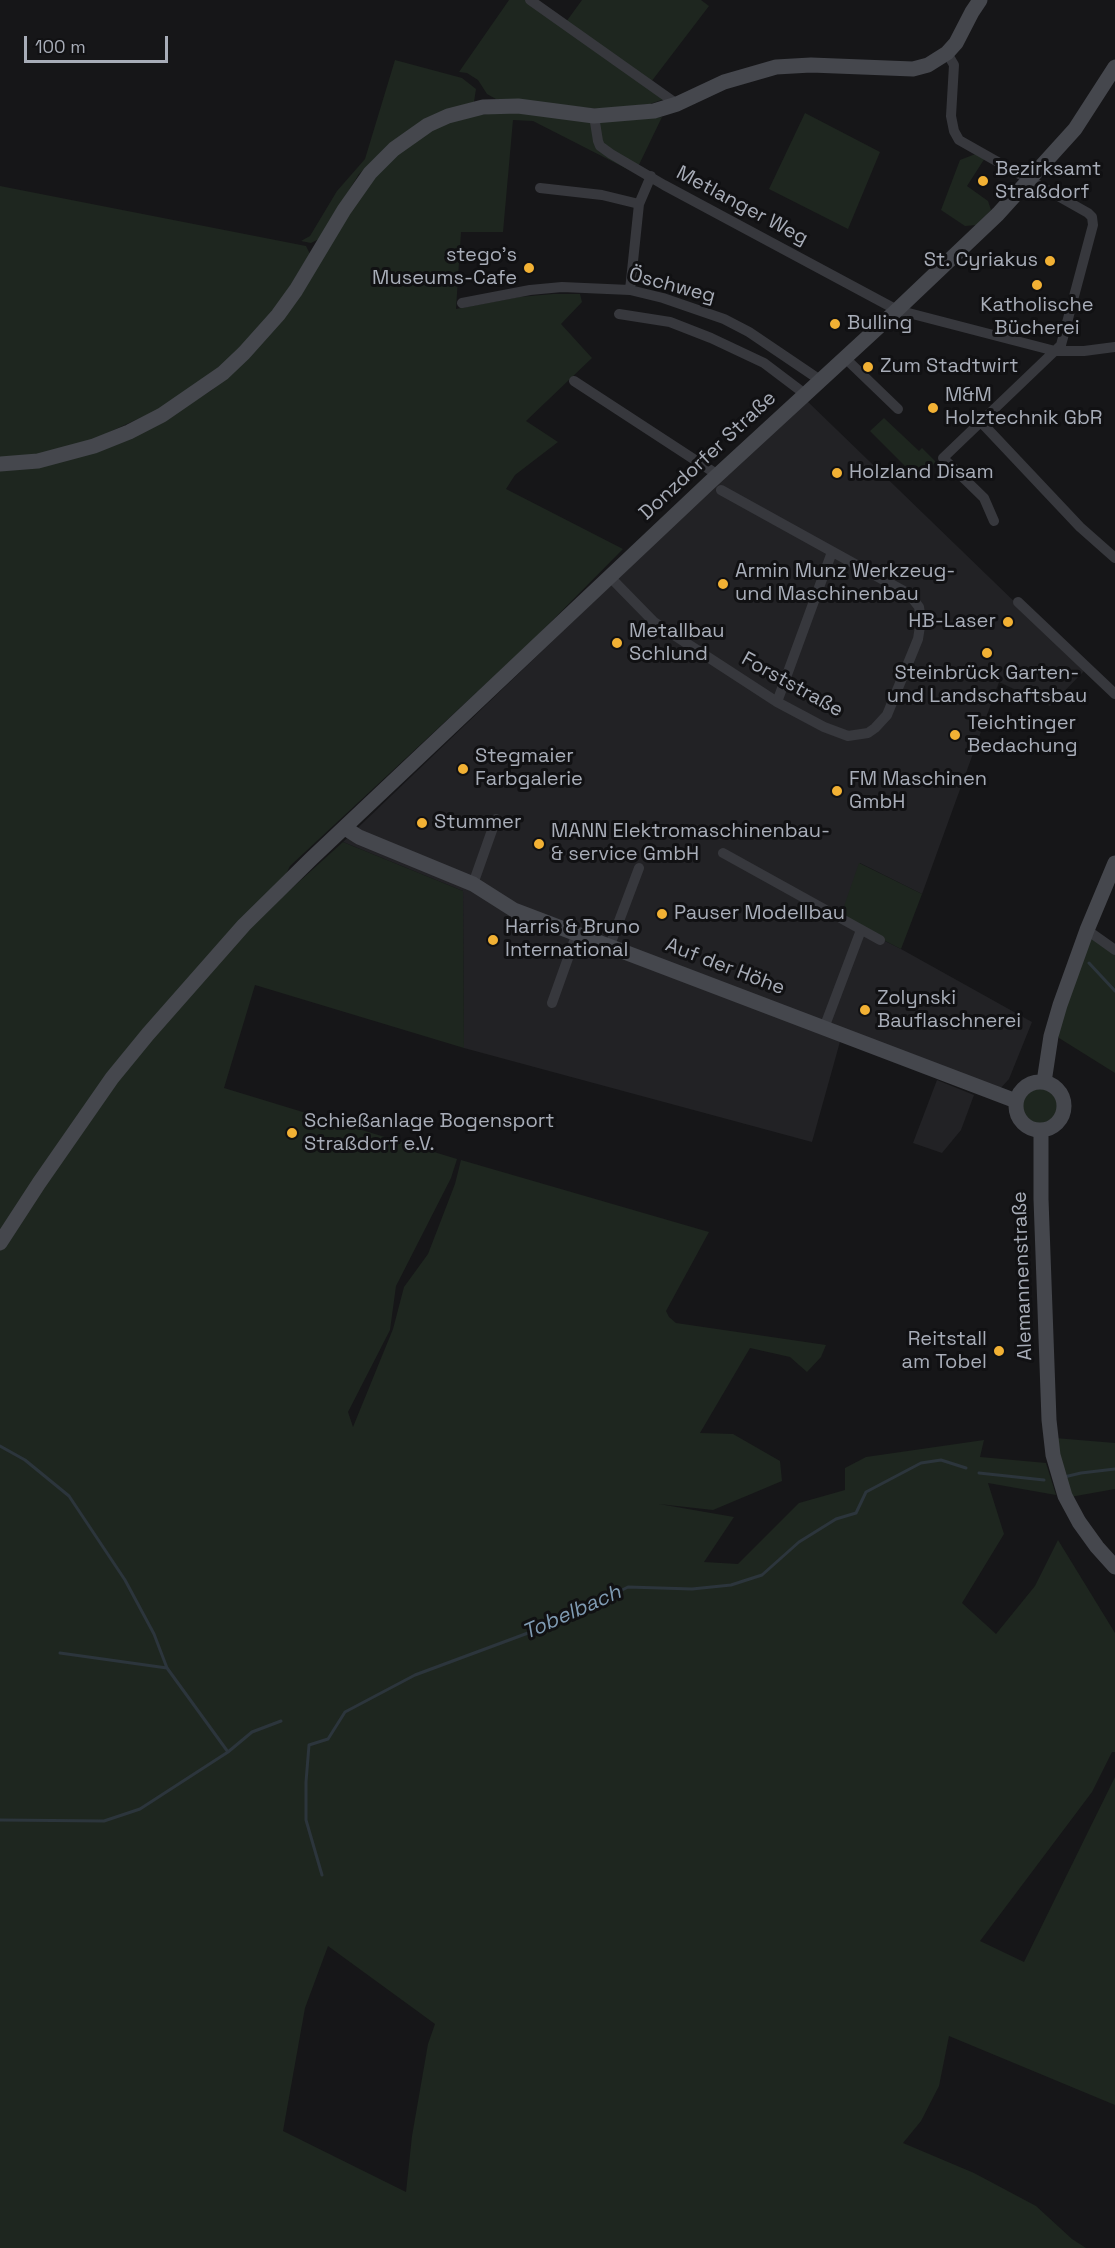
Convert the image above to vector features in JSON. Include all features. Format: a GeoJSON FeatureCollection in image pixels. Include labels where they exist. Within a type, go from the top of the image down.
{"type":"FeatureCollection","features":[{"type":"Feature","properties":{"kind":"main road"},"geometry":{"type":"LineString","coordinates":[[0,464],[38,461],[94,446],[129,432],[162,415],[223,373],[264,333],[296,290],[344,210],[370,173],[394,149],[428,124],[483,107],[518,106],[594,116],[654,111],[676,104],[724,82],[776,67],[811,65],[913,69],[928,65],[947,53],[956,43],[980,0]]}},
{"type":"Feature","properties":{"kind":"main road","name":"Donzdorfer Straße"},"geometry":{"type":"LineString","coordinates":[[0,1243],[112,1078],[212,961],[311,859],[998,214],[1075,129],[1115,67]]}},
{"type":"Feature","properties":{"kind":"main road","name":"Auf der Höhe"},"geometry":{"type":"LineString","coordinates":[[345,828],[359,837],[473,884],[514,910],[1016,1101]]}},
{"type":"Feature","properties":{"kind":"main road"},"geometry":{"type":"LineString","coordinates":[[1044,1082],[1054,1026],[1087,930],[1115,863]]}},
{"type":"Feature","properties":{"kind":"main road"},"geometry":{"type":"LineString","coordinates":[[1044,1082],[1057,1089],[1063,1098],[1064,1108],[1059,1122],[1041,1131],[1030,1129],[1021,1122],[1016,1112],[1016,1101],[1029,1085],[1044,1082]]}},
{"type":"Feature","properties":{"kind":"main road","name":"Alemannenstraße"},"geometry":{"type":"LineString","coordinates":[[1041,1131],[1041,1199],[1049,1420],[1053,1455],[1065,1496],[1085,1530],[1115,1568]]}},
{"type":"Feature","properties":{"kind":"street"},"geometry":{"type":"LineString","coordinates":[[530,0],[676,104]]}},
{"type":"Feature","properties":{"kind":"street"},"geometry":{"type":"LineString","coordinates":[[947,53],[954,65],[951,116],[954,131],[959,140],[1088,213],[1093,225],[1066,334],[1061,345],[943,458],[984,498],[994,521]]}},
{"type":"Feature","properties":{"kind":"street","name":"Metlanger Weg"},"geometry":{"type":"LineString","coordinates":[[594,116],[600,146],[664,185],[897,310],[1055,351],[1083,351],[1115,347]]}},
{"type":"Feature","properties":{"kind":"street"},"geometry":{"type":"LineString","coordinates":[[630,290],[639,204],[651,176]]}},
{"type":"Feature","properties":{"kind":"street"},"geometry":{"type":"LineString","coordinates":[[540,188],[602,195],[639,204]]}},
{"type":"Feature","properties":{"kind":"street","name":"Öschweg"},"geometry":{"type":"LineString","coordinates":[[462,303],[512,293],[562,287],[630,290],[663,298],[724,319],[820,380]]}},
{"type":"Feature","properties":{"kind":"street"},"geometry":{"type":"LineString","coordinates":[[619,314],[670,322],[711,338],[764,363],[805,394]]}},
{"type":"Feature","properties":{"kind":"street"},"geometry":{"type":"LineString","coordinates":[[844,357],[898,409]]}},
{"type":"Feature","properties":{"kind":"street"},"geometry":{"type":"LineString","coordinates":[[574,381],[718,475]]}},
{"type":"Feature","properties":{"kind":"street"},"geometry":{"type":"LineString","coordinates":[[981,422],[1080,527],[1115,558]]}},
{"type":"Feature","properties":{"kind":"street","name":"Forststraße"},"geometry":{"type":"LineString","coordinates":[[610,577],[654,622],[777,702],[824,727],[848,736],[868,733],[887,715],[918,639],[921,620],[919,607],[909,594],[721,490]]}},
{"type":"Feature","properties":{"kind":"street"},"geometry":{"type":"LineString","coordinates":[[777,702],[832,552]]}},
{"type":"Feature","properties":{"kind":"street"},"geometry":{"type":"LineString","coordinates":[[1018,602],[1115,694]]}},
{"type":"Feature","properties":{"kind":"street"},"geometry":{"type":"LineString","coordinates":[[473,884],[496,819]]}},
{"type":"Feature","properties":{"kind":"street"},"geometry":{"type":"LineString","coordinates":[[723,853],[880,940]]}},
{"type":"Feature","properties":{"kind":"street"},"geometry":{"type":"LineString","coordinates":[[610,945],[639,868]]}},
{"type":"Feature","properties":{"kind":"street"},"geometry":{"type":"LineString","coordinates":[[825,1028],[861,930]]}},
{"type":"Feature","properties":{"kind":"street"},"geometry":{"type":"LineString","coordinates":[[1087,930],[1115,950]]}},
{"type":"Feature","properties":{"kind":"street"},"geometry":{"type":"LineString","coordinates":[[552,1003],[577,933]]}},
{"type":"Feature","properties":{"kind":"shaded area"},"geometry":{"type":"Polygon","coordinates":[[[509,0],[527,0],[664,99],[650,104],[600,109],[496,99],[487,94],[478,80],[467,73],[459,72],[509,0]]]}},
{"type":"Feature","properties":{"kind":"shaded area"},"geometry":{"type":"Polygon","coordinates":[[[582,0],[701,0],[709,6],[651,82],[566,22],[582,0]]]}},
{"type":"Feature","properties":{"kind":"shaded area"},"geometry":{"type":"Polygon","coordinates":[[[395,60],[462,78],[476,89],[474,102],[397,138],[359,174],[319,239],[311,243],[301,241],[310,236],[337,191],[365,159],[395,60]]]}},
{"type":"Feature","properties":{"kind":"shaded area"},"geometry":{"type":"Polygon","coordinates":[[[514,111],[617,121],[662,117],[635,173],[533,121],[513,120],[503,232],[461,232],[456,309],[519,297],[580,294],[582,302],[561,324],[592,358],[526,421],[558,442],[515,475],[506,489],[623,549],[535,638],[290,866],[278,890],[281,898],[343,842],[463,891],[464,1048],[255,985],[224,1088],[457,1159],[451,1178],[396,1286],[390,1330],[348,1412],[353,1427],[393,1329],[404,1287],[428,1254],[455,1184],[461,1160],[709,1232],[666,1311],[676,1323],[826,1345],[821,1357],[807,1372],[790,1357],[750,1348],[700,1433],[733,1434],[780,1461],[782,1481],[713,1510],[659,1504],[734,1517],[704,1562],[738,1564],[799,1503],[845,1490],[845,1468],[866,1457],[984,1440],[980,1457],[1046,1463],[1056,1495],[988,1483],[1004,1534],[962,1603],[996,1634],[1035,1586],[1058,1540],[1115,1633],[1115,1752],[1112,1752],[1092,1792],[980,1941],[1024,1962],[1115,1777],[1115,2105],[949,2036],[939,2086],[921,2121],[903,2143],[974,2173],[1036,2206],[1072,2239],[1086,2248],[0,2248],[0,469],[159,423],[212,390],[250,355],[341,220],[383,165],[424,132],[461,117],[514,111]],[[328,1946],[305,2008],[283,2131],[406,2192],[412,2136],[428,2044],[435,2024],[328,1946]]]}},
{"type":"Feature","properties":{"kind":"shaded area"},"geometry":{"type":"Polygon","coordinates":[[[805,113],[880,152],[848,229],[769,189],[805,113]]]}},
{"type":"Feature","properties":{"kind":"shaded area"},"geometry":{"type":"Polygon","coordinates":[[[978,153],[985,158],[967,186],[988,201],[991,210],[976,225],[965,226],[941,210],[960,160],[978,153]]]}},
{"type":"Feature","properties":{"kind":"shaded area"},"geometry":{"type":"Polygon","coordinates":[[[0,186],[306,246],[310,254],[280,302],[244,346],[200,384],[168,405],[90,441],[44,454],[0,459],[0,186]]]}},
{"type":"Feature","properties":{"kind":"shaded area"},"geometry":{"type":"Polygon","coordinates":[[[805,399],[1085,670],[1050,706],[999,682],[922,894],[860,863],[841,919],[901,949],[1032,1022],[1009,1079],[999,1090],[843,1031],[812,1142],[464,1048],[463,891],[343,842],[805,399]]]}},
{"type":"Feature","properties":{"kind":"shaded area"},"geometry":{"type":"Polygon","coordinates":[[[884,418],[919,451],[922,448],[936,462],[918,479],[870,431],[884,418]]]}},
{"type":"Feature","properties":{"kind":"shaded area"},"geometry":{"type":"Polygon","coordinates":[[[859,863],[922,894],[901,949],[840,918],[859,863]]]}},
{"type":"Feature","properties":{"kind":"shaded area"},"geometry":{"type":"Polygon","coordinates":[[[1090,937],[1115,955],[1115,1073],[1059,1038],[1056,1031],[1090,937]]]}},
{"type":"Feature","properties":{"kind":"shaded area"},"geometry":{"type":"Polygon","coordinates":[[[937,1080],[974,1095],[961,1130],[942,1153],[913,1143],[937,1080]]]}},
{"type":"Feature","properties":{"kind":"shaded area"},"geometry":{"type":"Polygon","coordinates":[[[1040,1086],[1054,1092],[1060,1106],[1054,1120],[1040,1126],[1026,1120],[1020,1106],[1026,1092],[1040,1086]]]}},
{"type":"Feature","properties":{"kind":"shaded area"},"geometry":{"type":"Polygon","coordinates":[[[1055,1438],[1115,1443],[1115,1489],[1070,1497],[1055,1438]]]}},
{"type":"Feature","properties":{"kind":"waterway"},"geometry":{"type":"LineString","coordinates":[[1089,963],[1115,991]]}},
{"type":"Feature","properties":{"kind":"waterway"},"geometry":{"type":"LineString","coordinates":[[0,1446],[25,1460],[69,1496],[125,1580],[154,1634],[167,1668],[228,1752]]}},
{"type":"Feature","properties":{"kind":"waterway","name":"Tobelbach"},"geometry":{"type":"LineString","coordinates":[[322,1875],[306,1820],[309,1745],[328,1739],[345,1712],[415,1675],[563,1620],[628,1587],[692,1589],[731,1585],[762,1575],[799,1542],[836,1519],[856,1513],[866,1492],[921,1463],[941,1460],[966,1468]]}},
{"type":"Feature","properties":{"kind":"waterway","name":"Tobelbach"},"geometry":{"type":"LineString","coordinates":[[1064,1477],[1115,1469]]}},
{"type":"Feature","properties":{"kind":"waterway","name":"Tobelbach"},"geometry":{"type":"LineString","coordinates":[[979,1473],[1044,1480]]}},
{"type":"Feature","properties":{"kind":"waterway"},"geometry":{"type":"LineString","coordinates":[[60,1653],[167,1668]]}},
{"type":"Feature","properties":{"kind":"waterway","name":"Tobelbach"},"geometry":{"type":"LineString","coordinates":[[0,1820],[104,1821],[140,1809],[228,1752],[252,1732],[281,1721]]}},
{"type":"Feature","properties":{"kind":"place","name":"Bezirksamt Straßdorf"},"geometry":{"type":"Point","coordinates":[983,181]}},
{"type":"Feature","properties":{"kind":"place","name":"St. Cyriakus"},"geometry":{"type":"Point","coordinates":[1050,261]}},
{"type":"Feature","properties":{"kind":"place","name":"stego's Museums-Cafe"},"geometry":{"type":"Point","coordinates":[529,268]}},
{"type":"Feature","properties":{"kind":"place","name":"Katholische Bücherei"},"geometry":{"type":"Point","coordinates":[1037,285]}},
{"type":"Feature","properties":{"kind":"place","name":"Bulling"},"geometry":{"type":"Point","coordinates":[835,324]}},
{"type":"Feature","properties":{"kind":"place","name":"Zum Stadtwirt"},"geometry":{"type":"Point","coordinates":[868,367]}},
{"type":"Feature","properties":{"kind":"place","name":"M&M Holztechnik GbR"},"geometry":{"type":"Point","coordinates":[933,408]}},
{"type":"Feature","properties":{"kind":"place","name":"Holzland Disam"},"geometry":{"type":"Point","coordinates":[837,473]}},
{"type":"Feature","properties":{"kind":"place","name":"Armin Munz Werkzeug- und Maschinenbau"},"geometry":{"type":"Point","coordinates":[723,584]}},
{"type":"Feature","properties":{"kind":"place","name":"HB-Laser"},"geometry":{"type":"Point","coordinates":[1008,622]}},
{"type":"Feature","properties":{"kind":"place","name":"Metallbau Schlund"},"geometry":{"type":"Point","coordinates":[617,643]}},
{"type":"Feature","properties":{"kind":"place","name":"Steinbrück Garten- und Landschaftsbau"},"geometry":{"type":"Point","coordinates":[987,653]}},
{"type":"Feature","properties":{"kind":"place","name":"Teichtinger Bedachung"},"geometry":{"type":"Point","coordinates":[955,735]}},
{"type":"Feature","properties":{"kind":"place","name":"Stegmaier Farbgalerie"},"geometry":{"type":"Point","coordinates":[463,769]}},
{"type":"Feature","properties":{"kind":"place","name":"FM Maschinen GmbH"},"geometry":{"type":"Point","coordinates":[837,791]}},
{"type":"Feature","properties":{"kind":"place","name":"Stummer"},"geometry":{"type":"Point","coordinates":[422,823]}},
{"type":"Feature","properties":{"kind":"place","name":"MANN Elektromaschinenbau- & service GmbH"},"geometry":{"type":"Point","coordinates":[539,844]}},
{"type":"Feature","properties":{"kind":"place","name":"Pauser Modellbau"},"geometry":{"type":"Point","coordinates":[662,914]}},
{"type":"Feature","properties":{"kind":"place","name":"Harris & Bruno International"},"geometry":{"type":"Point","coordinates":[493,940]}},
{"type":"Feature","properties":{"kind":"place","name":"Zolynski Bauflaschnerei"},"geometry":{"type":"Point","coordinates":[865,1010]}},
{"type":"Feature","properties":{"kind":"place","name":"Schießanlage Bogensport Straßdorf e.V."},"geometry":{"type":"Point","coordinates":[292,1133]}},
{"type":"Feature","properties":{"kind":"place","name":"Reitstall am Tobel"},"geometry":{"type":"Point","coordinates":[999,1351]}}]}
